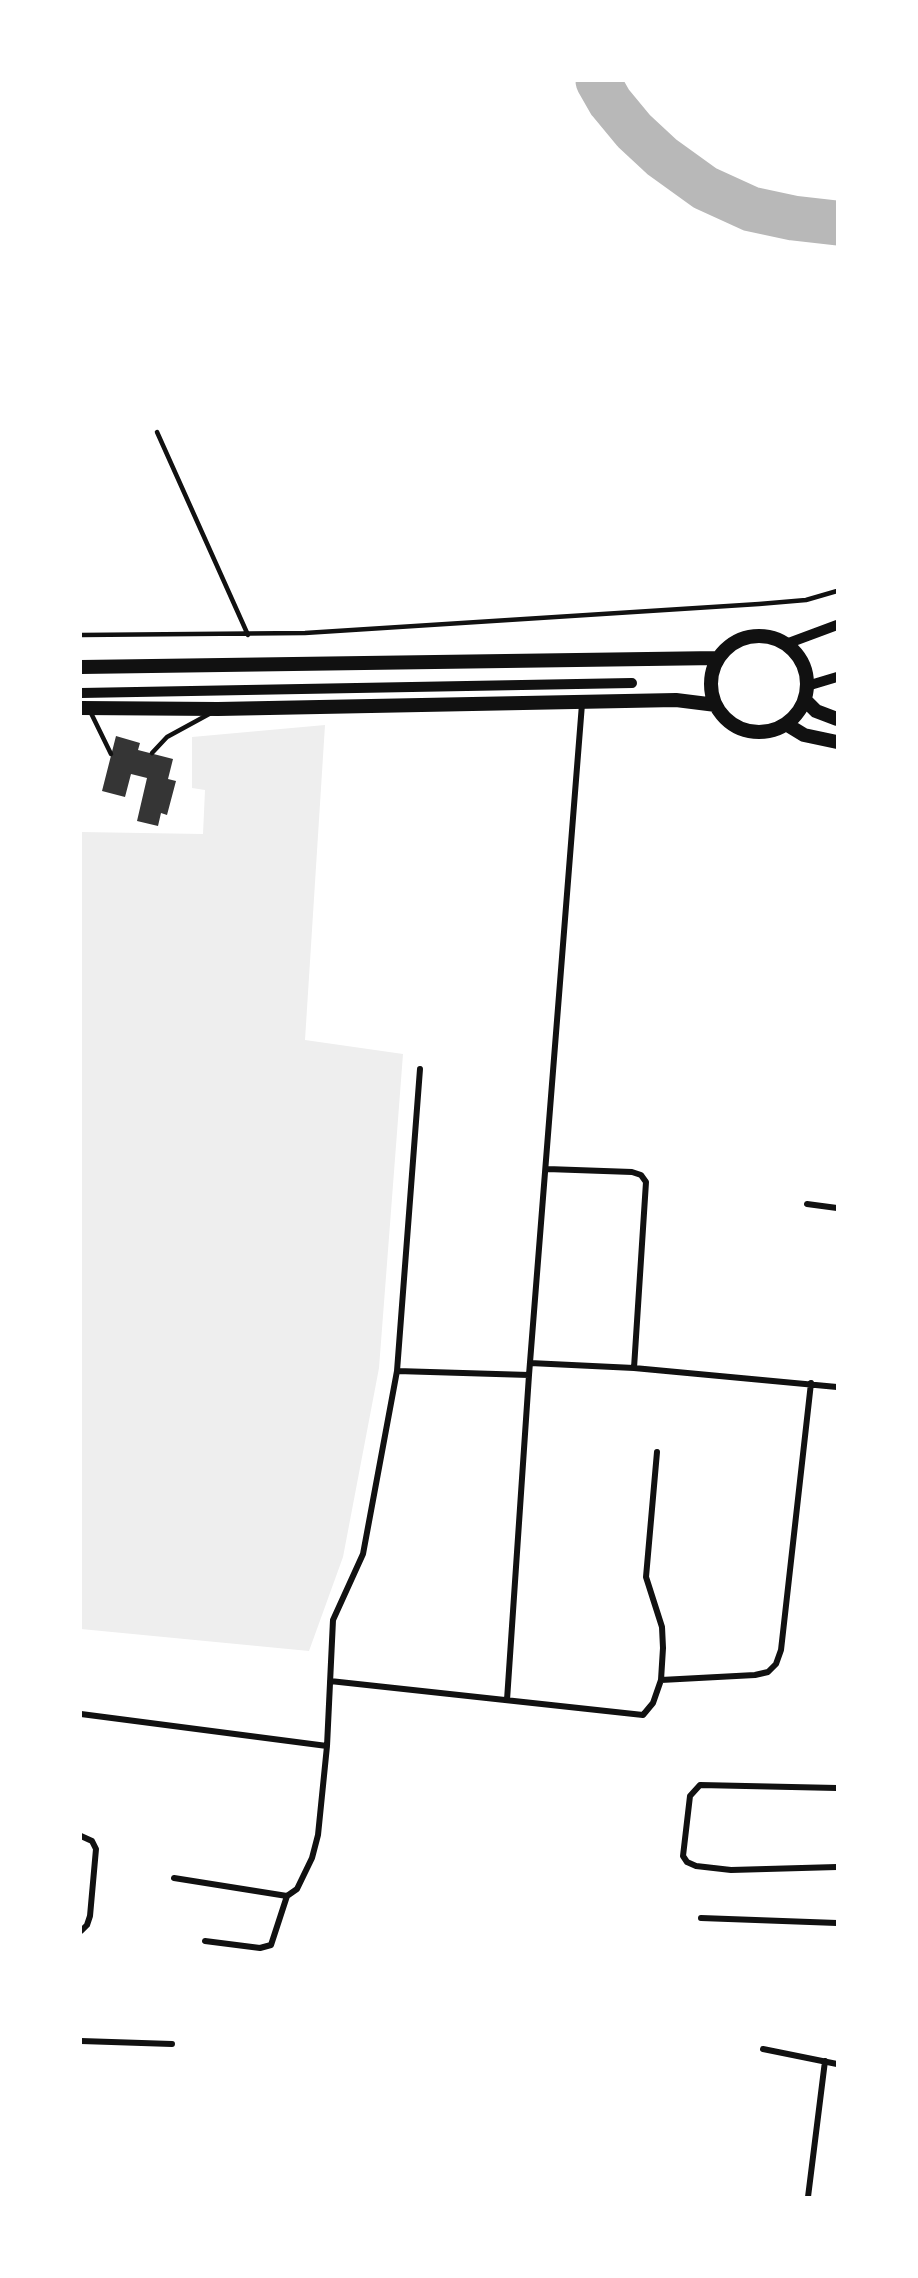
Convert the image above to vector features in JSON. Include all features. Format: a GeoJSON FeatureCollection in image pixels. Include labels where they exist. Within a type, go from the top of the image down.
{"type":"FeatureCollection","features":[{"type":"Feature","properties":{"kind":"main road"},"geometry":{"type":"LineString","coordinates":[[806,693],[798,713],[786,723],[768,731],[747,730],[734,725],[716,705],[711,676],[718,658],[737,640],[749,636],[775,638],[786,644],[802,663],[806,693],[816,711],[837,719]]}},
{"type":"Feature","properties":{"kind":"main road"},"geometry":{"type":"LineString","coordinates":[[81,667],[718,658]]}},
{"type":"Feature","properties":{"kind":"main road"},"geometry":{"type":"LineString","coordinates":[[85,708],[218,709],[582,704],[676,700],[716,705]]}},
{"type":"Feature","properties":{"kind":"main road"},"geometry":{"type":"LineString","coordinates":[[786,723],[804,735],[837,742]]}},
{"type":"Feature","properties":{"kind":"street"},"geometry":{"type":"LineString","coordinates":[[786,644],[837,625]]}},
{"type":"Feature","properties":{"kind":"street"},"geometry":{"type":"LineString","coordinates":[[806,693],[837,677]]}},
{"type":"Feature","properties":{"kind":"street"},"geometry":{"type":"LineString","coordinates":[[81,693],[632,683]]}},
{"type":"Feature","properties":{"kind":"street"},"geometry":{"type":"LineString","coordinates":[[507,1700],[529,1375],[582,704]]}},
{"type":"Feature","properties":{"kind":"street"},"geometry":{"type":"LineString","coordinates":[[205,1941],[267,1948],[271,1945],[286,1896],[297,1888],[312,1858],[318,1834],[327,1746],[333,1620],[363,1554],[397,1371],[420,1069]]}},
{"type":"Feature","properties":{"kind":"street"},"geometry":{"type":"LineString","coordinates":[[547,1169],[632,1172],[641,1175],[646,1182],[634,1368]]}},
{"type":"Feature","properties":{"kind":"street"},"geometry":{"type":"LineString","coordinates":[[807,1204],[837,1208]]}},
{"type":"Feature","properties":{"kind":"street"},"geometry":{"type":"LineString","coordinates":[[530,1363],[634,1368],[837,1387]]}},
{"type":"Feature","properties":{"kind":"street"},"geometry":{"type":"LineString","coordinates":[[397,1371],[529,1375]]}},
{"type":"Feature","properties":{"kind":"street"},"geometry":{"type":"LineString","coordinates":[[661,1680],[755,1675],[768,1672],[776,1664],[782,1650],[811,1383]]}},
{"type":"Feature","properties":{"kind":"street"},"geometry":{"type":"LineString","coordinates":[[330,1681],[644,1715],[649,1711],[661,1680],[662,1627],[646,1577],[657,1452]]}},
{"type":"Feature","properties":{"kind":"street"},"geometry":{"type":"LineString","coordinates":[[81,1714],[327,1746]]}},
{"type":"Feature","properties":{"kind":"street"},"geometry":{"type":"LineString","coordinates":[[837,1788],[700,1785],[693,1789],[690,1796],[683,1856],[687,1862],[696,1866],[731,1870],[837,1867]]}},
{"type":"Feature","properties":{"kind":"street"},"geometry":{"type":"LineString","coordinates":[[81,1836],[92,1842],[96,1850],[90,1916],[87,1925],[81,1931]]}},
{"type":"Feature","properties":{"kind":"street"},"geometry":{"type":"LineString","coordinates":[[174,1878],[286,1896]]}},
{"type":"Feature","properties":{"kind":"street"},"geometry":{"type":"LineString","coordinates":[[701,1918],[837,1923]]}},
{"type":"Feature","properties":{"kind":"street"},"geometry":{"type":"LineString","coordinates":[[81,2041],[172,2044]]}},
{"type":"Feature","properties":{"kind":"street"},"geometry":{"type":"LineString","coordinates":[[763,2049],[837,2064]]}},
{"type":"Feature","properties":{"kind":"street"},"geometry":{"type":"LineString","coordinates":[[808,2197],[825,2061]]}},
{"type":"Feature","properties":{"kind":"lane"},"geometry":{"type":"LineString","coordinates":[[157,432],[248,635]]}},
{"type":"Feature","properties":{"kind":"lane"},"geometry":{"type":"LineString","coordinates":[[81,635],[248,635],[759,604],[806,600],[837,591]]}},
{"type":"Feature","properties":{"kind":"lane"},"geometry":{"type":"LineString","coordinates":[[85,708],[111,754]]}},
{"type":"Feature","properties":{"kind":"lane"},"geometry":{"type":"LineString","coordinates":[[152,753],[167,737],[218,709]]}},
{"type":"Feature","properties":{"kind":"shaded area"},"geometry":{"type":"Polygon","coordinates":[[[325,725],[305,1040],[403,1054],[379,1368],[343,1557],[309,1651],[81,1629],[81,832],[203,834],[205,790],[192,788],[192,737],[325,725]]]}},
{"type":"Feature","properties":{"kind":"building"},"geometry":{"type":"Polygon","coordinates":[[[116,736],[140,743],[138,750],[173,759],[168,779],[176,781],[167,815],[161,813],[158,826],[137,821],[147,778],[131,774],[125,797],[102,791],[116,736]]]}},
{"type":"Feature","properties":{"kind":"taxiway"},"geometry":{"type":"LineString","coordinates":[[598,81],[610,102],[634,131],[662,157],[705,188],[751,209],[793,218],[837,223]]}}]}
